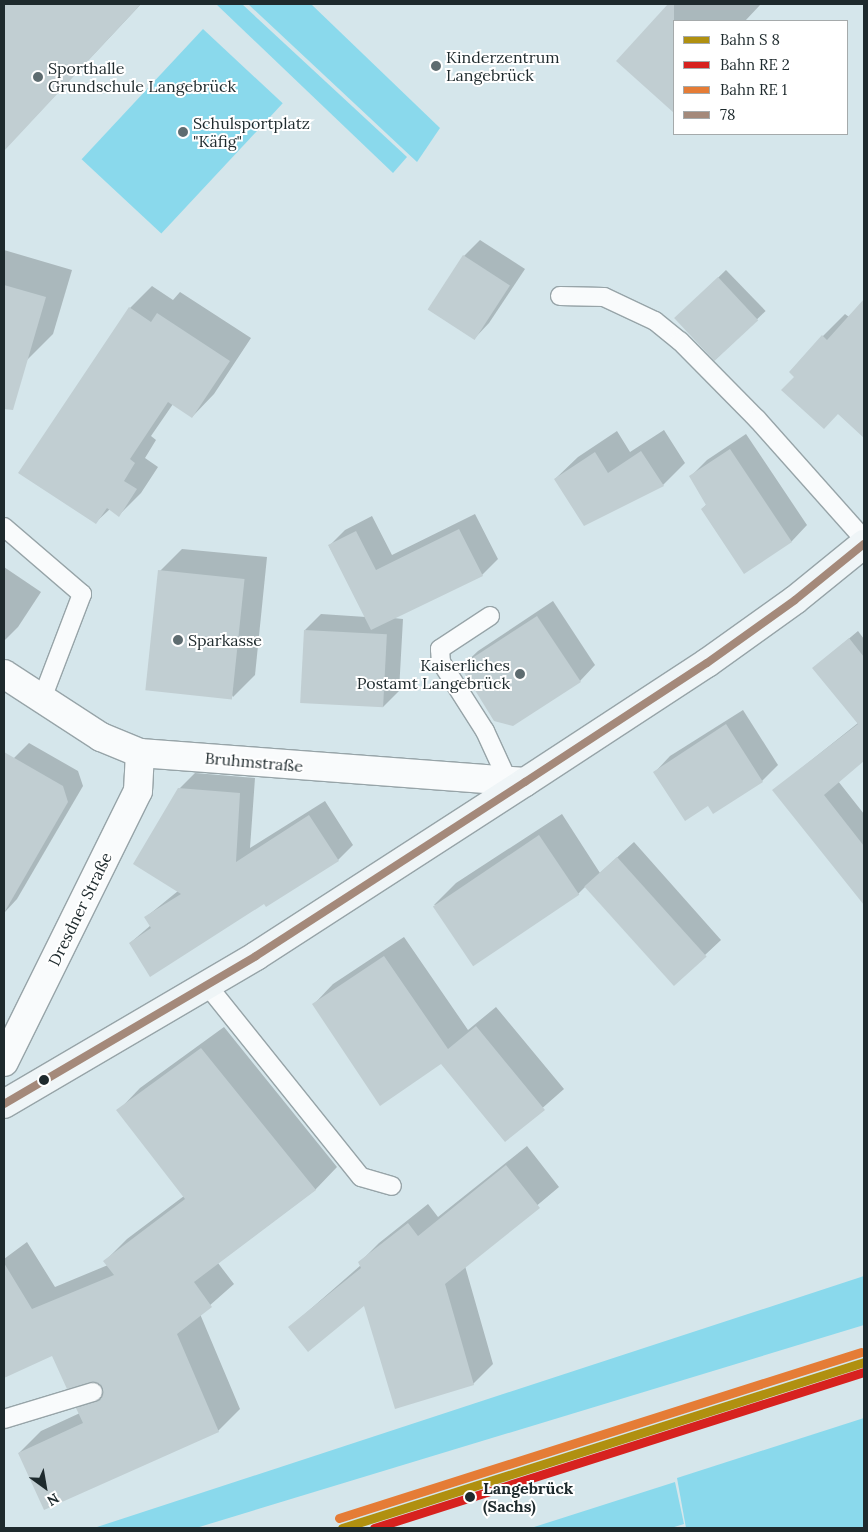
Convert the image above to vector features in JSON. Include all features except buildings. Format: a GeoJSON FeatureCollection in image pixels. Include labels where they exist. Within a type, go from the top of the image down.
{"type":"FeatureCollection","features":[{"type":"Feature","properties":{"kind":"main road"},"geometry":{"type":"LineString","coordinates":[[4,1104],[207,985],[516,781],[707,663],[795,600],[864,544]]}},
{"type":"Feature","properties":{"kind":"street","name":"Bruhmstraße"},"geometry":{"type":"LineString","coordinates":[[4,674],[101,737],[140,753],[516,781]]}},
{"type":"Feature","properties":{"kind":"street","name":"Dresdner Straße"},"geometry":{"type":"LineString","coordinates":[[4,1062],[138,791],[140,753]]}},
{"type":"Feature","properties":{"kind":"lane"},"geometry":{"type":"LineString","coordinates":[[560,296],[604,297],[655,321],[680,341],[757,419],[864,539]]}},
{"type":"Feature","properties":{"kind":"lane"},"geometry":{"type":"LineString","coordinates":[[4,527],[82,594],[42,699]]}},
{"type":"Feature","properties":{"kind":"lane"},"geometry":{"type":"LineString","coordinates":[[490,616],[440,649],[440,662],[516,781]]}},
{"type":"Feature","properties":{"kind":"lane"},"geometry":{"type":"LineString","coordinates":[[207,985],[361,1177],[392,1186]]}},
{"type":"Feature","properties":{"kind":"lane"},"geometry":{"type":"LineString","coordinates":[[4,1419],[93,1392]]}},
{"type":"Feature","properties":{"kind":"shaded area"},"geometry":{"type":"Polygon","coordinates":[[[216,4],[242,4],[407,157],[393,173],[216,4]]]}},
{"type":"Feature","properties":{"kind":"shaded area"},"geometry":{"type":"Polygon","coordinates":[[[248,4],[311,4],[440,128],[417,162],[248,4]]]}},
{"type":"Feature","properties":{"kind":"shaded area","name":"Schulsportplatz \"Käfig\""},"geometry":{"type":"Polygon","coordinates":[[[203,29],[283,103],[161,234],[82,159],[203,29]]]}},
{"type":"Feature","properties":{"kind":"shaded area"},"geometry":{"type":"Polygon","coordinates":[[[864,1276],[864,1325],[196,1528],[94,1528],[864,1276]]]}},
{"type":"Feature","properties":{"kind":"shaded area"},"geometry":{"type":"Polygon","coordinates":[[[864,1418],[864,1528],[686,1528],[677,1478],[864,1418]]]}},
{"type":"Feature","properties":{"kind":"shaded area"},"geometry":{"type":"Polygon","coordinates":[[[675,1482],[684,1524],[671,1528],[531,1528],[675,1482]]]}},
{"type":"Feature","properties":{"kind":"transit line","name":"78"},"geometry":{"type":"LineString","coordinates":[[4,1104],[256,956],[525,782],[707,663],[795,600],[864,544]]}},
{"type":"Feature","properties":{"kind":"transit line"},"geometry":{"type":"LineString","coordinates":[[339,1518],[861,1352]]}},
{"type":"Feature","properties":{"kind":"transit line"},"geometry":{"type":"LineString","coordinates":[[342,1528],[864,1362]]}},
{"type":"Feature","properties":{"kind":"transit line"},"geometry":{"type":"LineString","coordinates":[[374,1528],[864,1372]]}},
{"type":"Feature","properties":{"kind":"place","name":"Kinderzentrum Langebrück"},"geometry":{"type":"Point","coordinates":[436,66]}},
{"type":"Feature","properties":{"kind":"place","name":"Sporthalle Grundschule Langebrück"},"geometry":{"type":"Point","coordinates":[38,77]}},
{"type":"Feature","properties":{"kind":"place","name":"Schulsportplatz \"Käfig\""},"geometry":{"type":"Point","coordinates":[183,132]}},
{"type":"Feature","properties":{"kind":"place","name":"Sparkasse"},"geometry":{"type":"Point","coordinates":[178,640]}},
{"type":"Feature","properties":{"kind":"place","name":"Kaiserliches Postamt Langebrück"},"geometry":{"type":"Point","coordinates":[520,674]}},
{"type":"Feature","properties":{"kind":"place","name":"Langebrück (Sachs)"},"geometry":{"type":"Point","coordinates":[470,1497]}}]}
